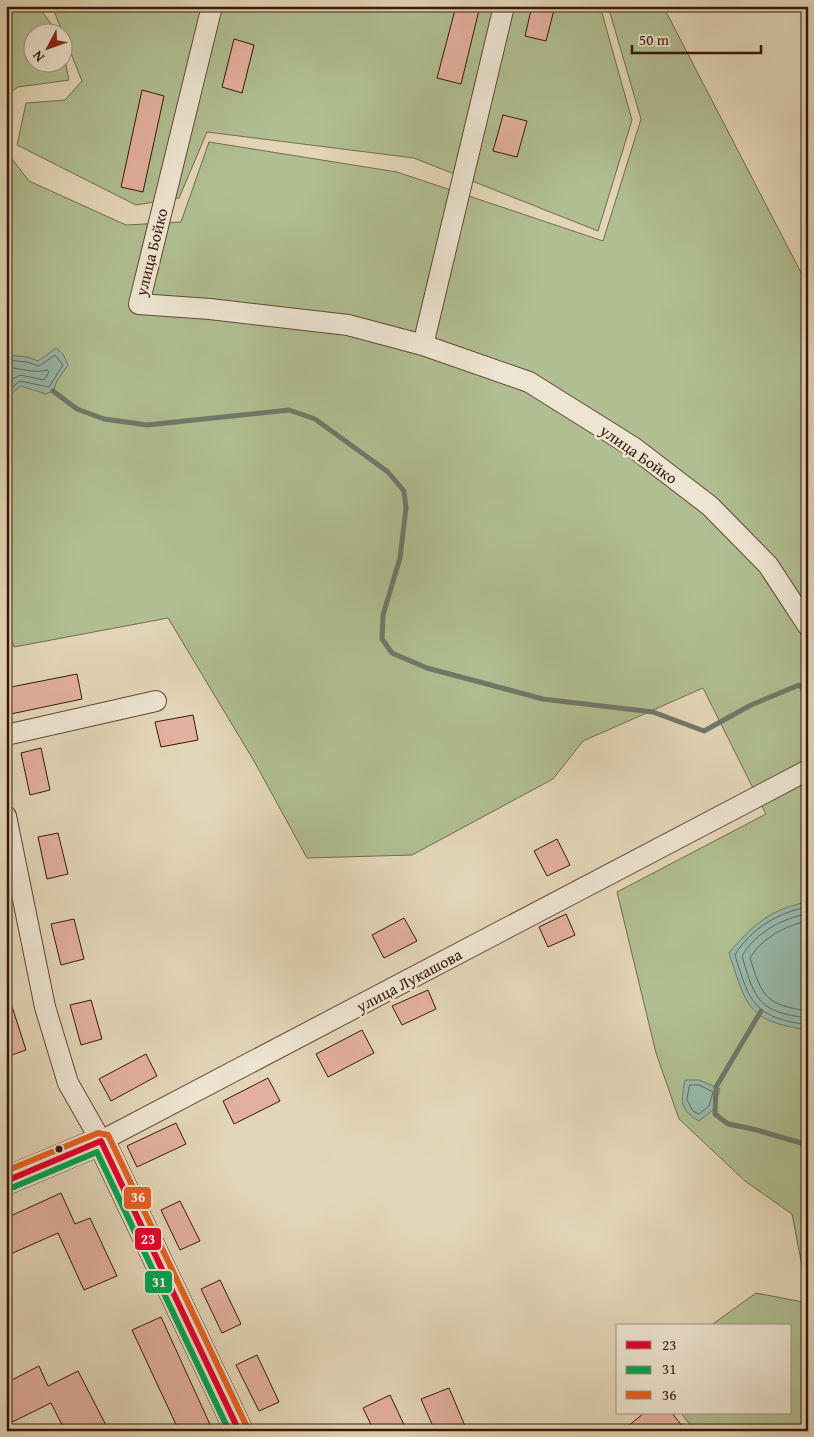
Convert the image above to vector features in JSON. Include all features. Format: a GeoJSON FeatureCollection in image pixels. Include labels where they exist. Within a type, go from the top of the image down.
{"type":"FeatureCollection","features":[{"type":"Feature","properties":{"kind":"main road","name":"улица Лукашова"},"geometry":{"type":"LineString","coordinates":[[6,1181],[101,1141]]}},
{"type":"Feature","properties":{"kind":"main road"},"geometry":{"type":"LineString","coordinates":[[101,1141],[239,1431]]}},
{"type":"Feature","properties":{"kind":"street","name":"улица Бойко"},"geometry":{"type":"LineString","coordinates":[[212,6],[138,304],[210,309],[348,325],[423,345],[529,382],[633,448],[710,506],[761,558],[808,626]]}},
{"type":"Feature","properties":{"kind":"street"},"geometry":{"type":"LineString","coordinates":[[423,345],[504,6]]}},
{"type":"Feature","properties":{"kind":"street"},"geometry":{"type":"LineString","coordinates":[[6,735],[156,701]]}},
{"type":"Feature","properties":{"kind":"street","name":"улица Лукашова"},"geometry":{"type":"LineString","coordinates":[[101,1141],[808,770]]}},
{"type":"Feature","properties":{"kind":"street"},"geometry":{"type":"LineString","coordinates":[[6,816],[45,1007],[68,1083],[101,1141]]}},
{"type":"Feature","properties":{"kind":"shaded area"},"geometry":{"type":"Polygon","coordinates":[[[6,6],[38,6],[50,22],[22,22],[22,72],[67,72],[69,80],[18,87],[6,95],[6,6]]]}},
{"type":"Feature","properties":{"kind":"shaded area"},"geometry":{"type":"Polygon","coordinates":[[[52,6],[600,6],[632,120],[598,231],[414,158],[207,132],[179,198],[136,205],[17,145],[26,103],[65,100],[82,81],[72,56],[72,22],[58,22],[52,6]]]}},
{"type":"Feature","properties":{"kind":"shaded area"},"geometry":{"type":"Polygon","coordinates":[[[608,6],[663,6],[808,286],[808,1283],[805,1281],[792,1214],[745,1181],[679,1119],[656,1053],[617,892],[766,814],[703,688],[583,741],[553,779],[412,855],[307,858],[254,761],[168,618],[14,647],[6,619],[6,151],[29,181],[126,225],[181,222],[209,142],[397,172],[603,241],[641,119],[608,6]]]}},
{"type":"Feature","properties":{"kind":"shaded area"},"geometry":{"type":"Polygon","coordinates":[[[756,1293],[808,1303],[808,1431],[696,1431],[682,1415],[792,1414],[792,1324],[713,1324],[756,1293]]]}},
{"type":"Feature","properties":{"kind":"water"},"geometry":{"type":"Polygon","coordinates":[[[56,348],[63,354],[68,365],[57,381],[53,391],[46,394],[21,386],[6,398],[6,355],[28,357],[38,361],[56,348]]]}},
{"type":"Feature","properties":{"kind":"water"},"geometry":{"type":"Polygon","coordinates":[[[808,902],[808,1030],[772,1022],[752,1008],[740,987],[729,953],[746,934],[763,920],[784,909],[808,902]]]}},
{"type":"Feature","properties":{"kind":"water"},"geometry":{"type":"Polygon","coordinates":[[[685,1080],[699,1080],[720,1089],[714,1109],[699,1121],[688,1113],[683,1104],[685,1080]]]}},
{"type":"Feature","properties":{"kind":"building"},"geometry":{"type":"Polygon","coordinates":[[[456,6],[480,6],[461,84],[437,78],[456,6]]]}},
{"type":"Feature","properties":{"kind":"building"},"geometry":{"type":"Polygon","coordinates":[[[532,6],[555,6],[546,41],[525,36],[532,6]]]}},
{"type":"Feature","properties":{"kind":"building"},"geometry":{"type":"Polygon","coordinates":[[[234,39],[254,45],[242,93],[222,87],[234,39]]]}},
{"type":"Feature","properties":{"kind":"building"},"geometry":{"type":"Polygon","coordinates":[[[142,90],[164,96],[143,192],[121,187],[142,90]]]}},
{"type":"Feature","properties":{"kind":"building"},"geometry":{"type":"Polygon","coordinates":[[[503,115],[527,121],[517,157],[493,151],[503,115]]]}},
{"type":"Feature","properties":{"kind":"building"},"geometry":{"type":"Polygon","coordinates":[[[77,674],[82,699],[6,715],[6,688],[77,674]]]}},
{"type":"Feature","properties":{"kind":"building"},"geometry":{"type":"Polygon","coordinates":[[[193,715],[198,740],[161,747],[155,722],[193,715]]]}},
{"type":"Feature","properties":{"kind":"building"},"geometry":{"type":"Polygon","coordinates":[[[41,748],[50,790],[30,795],[21,753],[41,748]]]}},
{"type":"Feature","properties":{"kind":"building"},"geometry":{"type":"Polygon","coordinates":[[[58,833],[68,874],[47,879],[38,837],[58,833]]]}},
{"type":"Feature","properties":{"kind":"building"},"geometry":{"type":"Polygon","coordinates":[[[557,839],[570,865],[547,876],[534,851],[557,839]]]}},
{"type":"Feature","properties":{"kind":"building"},"geometry":{"type":"Polygon","coordinates":[[[566,914],[575,935],[548,947],[539,927],[566,914]]]}},
{"type":"Feature","properties":{"kind":"building"},"geometry":{"type":"Polygon","coordinates":[[[404,918],[417,941],[384,958],[372,935],[404,918]]]}},
{"type":"Feature","properties":{"kind":"building"},"geometry":{"type":"Polygon","coordinates":[[[74,919],[84,959],[61,965],[51,924],[74,919]]]}},
{"type":"Feature","properties":{"kind":"building"},"geometry":{"type":"Polygon","coordinates":[[[428,990],[436,1009],[402,1025],[392,1006],[428,990]]]}},
{"type":"Feature","properties":{"kind":"building"},"geometry":{"type":"Polygon","coordinates":[[[9,997],[26,1050],[6,1057],[6,998],[9,997]]]}},
{"type":"Feature","properties":{"kind":"building"},"geometry":{"type":"Polygon","coordinates":[[[91,1000],[102,1039],[81,1045],[70,1005],[91,1000]]]}},
{"type":"Feature","properties":{"kind":"building"},"geometry":{"type":"Polygon","coordinates":[[[362,1030],[374,1053],[328,1077],[316,1054],[362,1030]]]}},
{"type":"Feature","properties":{"kind":"building"},"geometry":{"type":"Polygon","coordinates":[[[146,1054],[157,1076],[111,1101],[99,1079],[146,1054]]]}},
{"type":"Feature","properties":{"kind":"building"},"geometry":{"type":"Polygon","coordinates":[[[268,1078],[280,1101],[234,1124],[223,1101],[268,1078]]]}},
{"type":"Feature","properties":{"kind":"building"},"geometry":{"type":"Polygon","coordinates":[[[176,1123],[186,1144],[137,1167],[127,1146],[176,1123]]]}},
{"type":"Feature","properties":{"kind":"building"},"geometry":{"type":"Polygon","coordinates":[[[61,1193],[75,1224],[90,1218],[117,1276],[84,1290],[58,1233],[6,1256],[6,1218],[61,1193]]]}},
{"type":"Feature","properties":{"kind":"building"},"geometry":{"type":"Polygon","coordinates":[[[180,1201],[200,1241],[180,1250],[161,1210],[180,1201]]]}},
{"type":"Feature","properties":{"kind":"building"},"geometry":{"type":"Polygon","coordinates":[[[220,1280],[241,1324],[222,1333],[201,1289],[220,1280]]]}},
{"type":"Feature","properties":{"kind":"building"},"geometry":{"type":"Polygon","coordinates":[[[161,1317],[213,1431],[179,1431],[132,1330],[161,1317]]]}},
{"type":"Feature","properties":{"kind":"building"},"geometry":{"type":"Polygon","coordinates":[[[257,1355],[279,1402],[259,1411],[236,1365],[257,1355]]]}},
{"type":"Feature","properties":{"kind":"building"},"geometry":{"type":"Polygon","coordinates":[[[39,1366],[48,1386],[78,1371],[109,1431],[65,1431],[51,1403],[6,1425],[6,1383],[39,1366]]]}},
{"type":"Feature","properties":{"kind":"building"},"geometry":{"type":"Polygon","coordinates":[[[449,1388],[465,1426],[455,1431],[435,1431],[421,1399],[449,1388]]]}},
{"type":"Feature","properties":{"kind":"building"},"geometry":{"type":"Polygon","coordinates":[[[390,1395],[407,1431],[374,1431],[363,1408],[390,1395]]]}},
{"type":"Feature","properties":{"kind":"building"},"geometry":{"type":"Polygon","coordinates":[[[643,1414],[673,1414],[686,1431],[622,1431],[643,1414]]]}},
{"type":"Feature","properties":{"kind":"waterway"},"geometry":{"type":"LineString","coordinates":[[53,391],[77,409],[104,419],[147,425],[289,410],[315,419],[388,472],[404,491],[406,508],[400,558],[383,615],[382,639],[392,653],[427,668],[543,699],[653,712],[704,731],[751,705],[799,685],[808,694]]}},
{"type":"Feature","properties":{"kind":"waterway"},"geometry":{"type":"LineString","coordinates":[[761,1011],[716,1087],[715,1114],[728,1124],[753,1129],[808,1145]]}},
{"type":"Feature","properties":{"kind":"transit line","name":"36"},"geometry":{"type":"LineString","coordinates":[[6,1171],[98,1133],[108,1135],[247,1427]]}},
{"type":"Feature","properties":{"kind":"transit line","name":"23"},"geometry":{"type":"LineString","coordinates":[[6,1181],[101,1141],[239,1431]]}},
{"type":"Feature","properties":{"kind":"transit line","name":"31"},"geometry":{"type":"LineString","coordinates":[[9,1189],[97,1152],[229,1431]]}}]}
